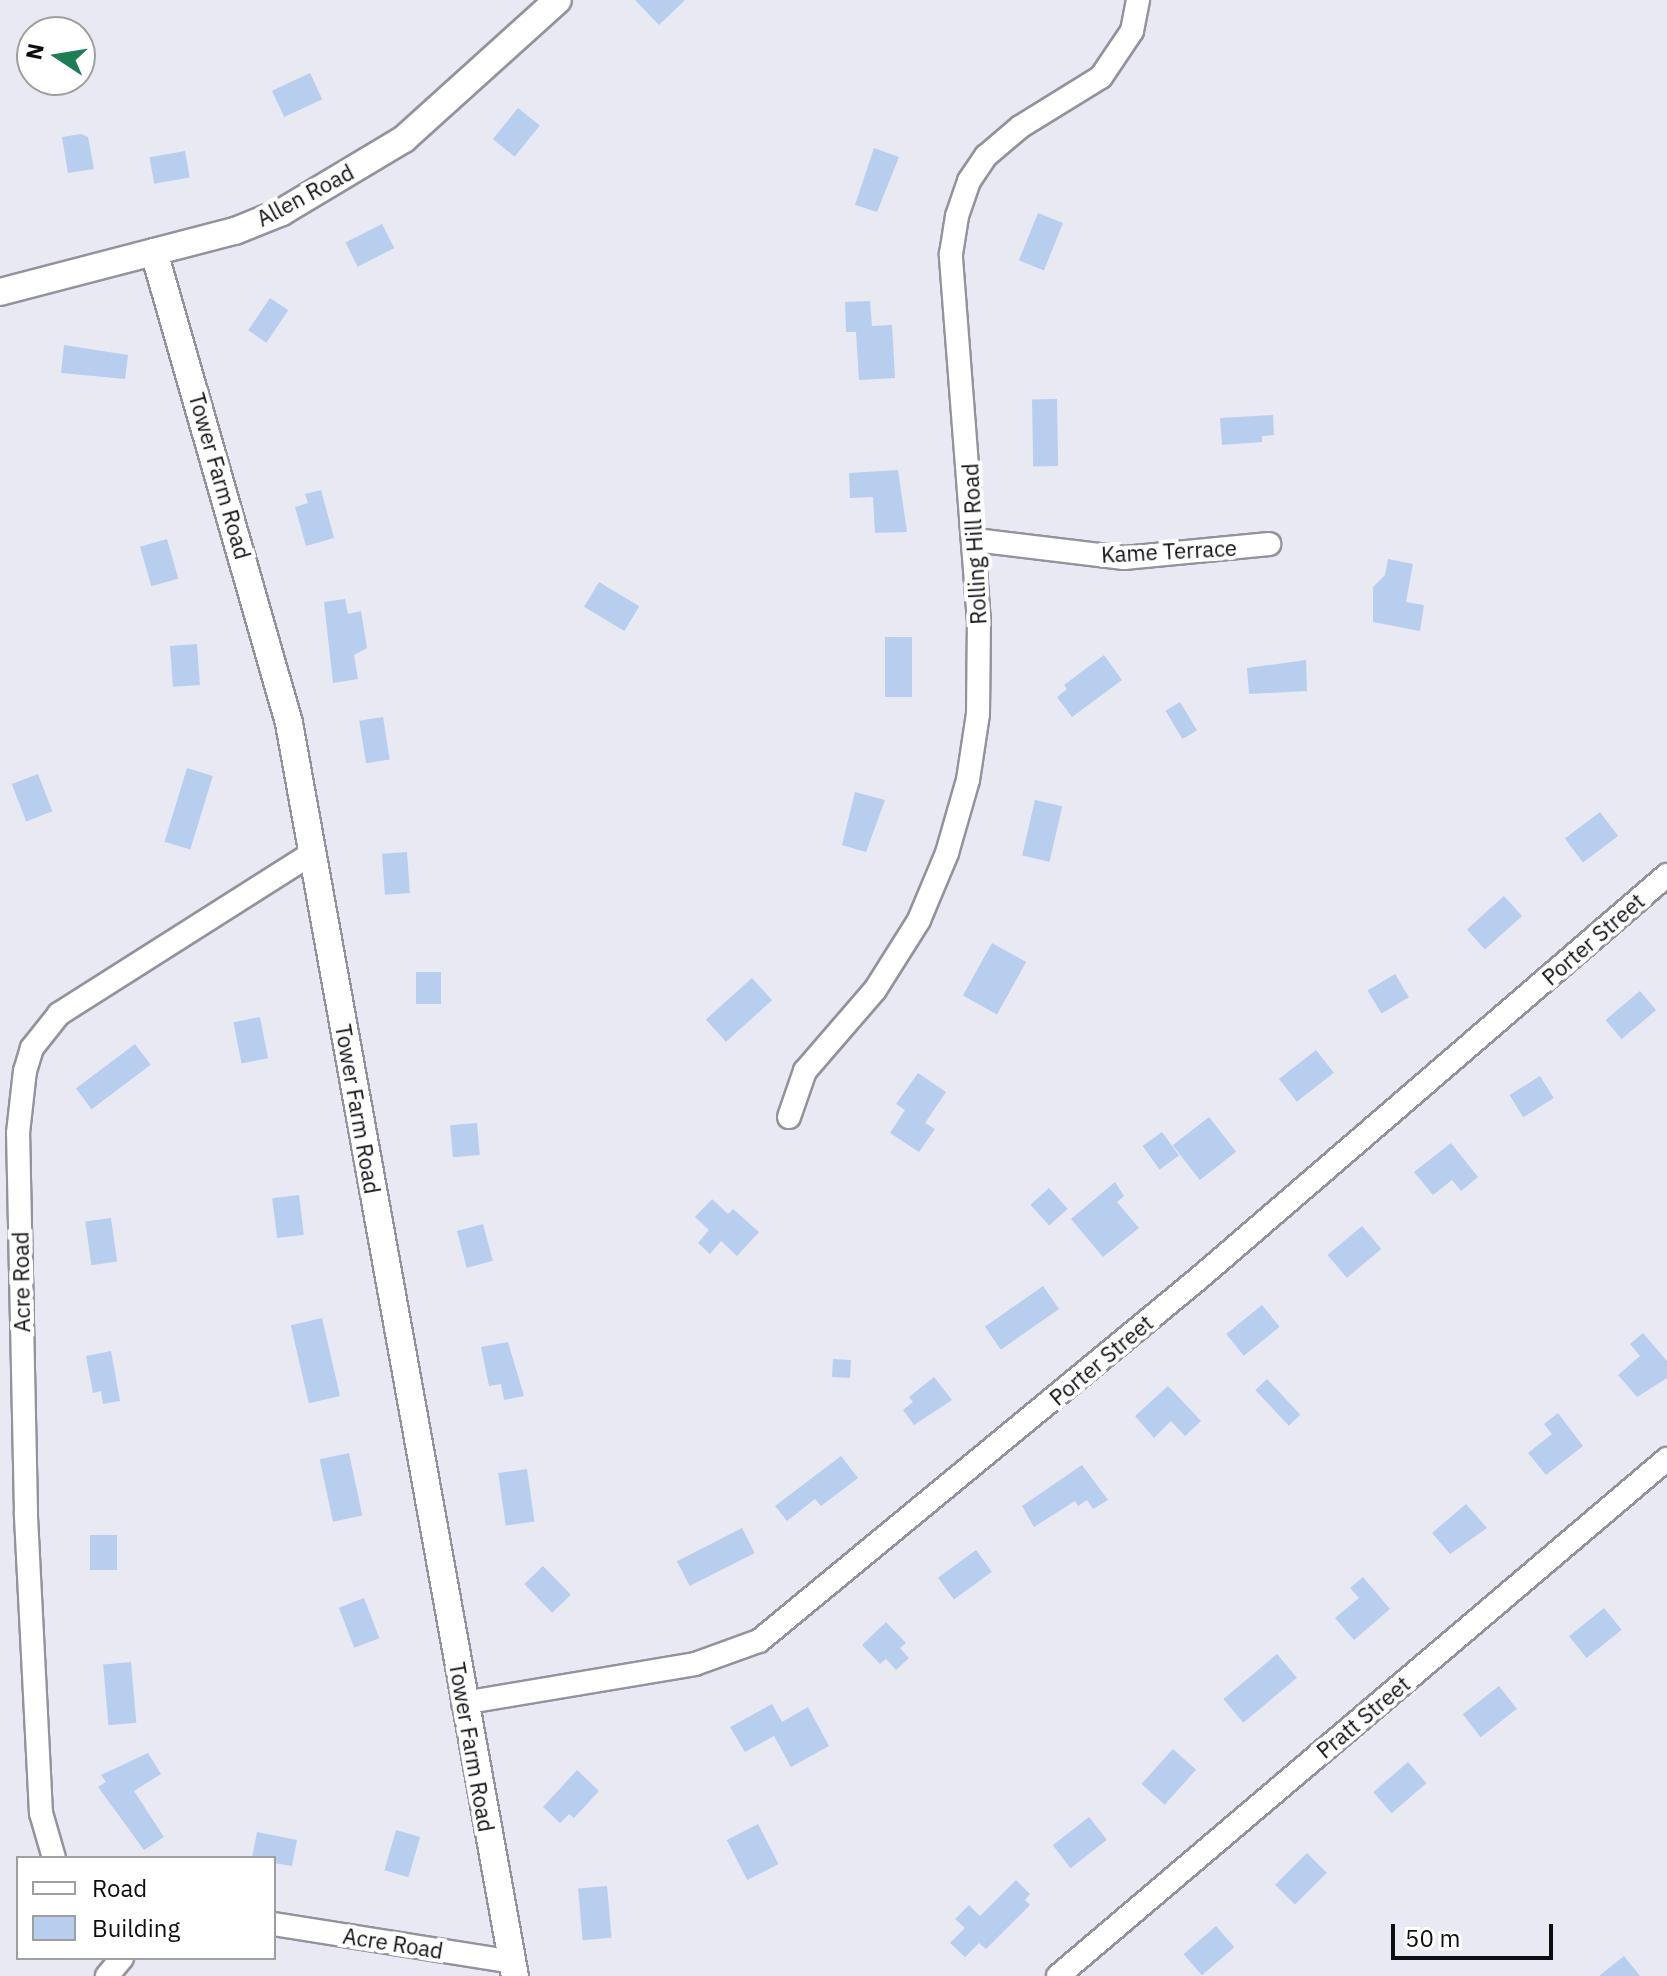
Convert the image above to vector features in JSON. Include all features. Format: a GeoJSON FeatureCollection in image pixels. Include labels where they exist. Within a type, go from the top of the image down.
{"type":"FeatureCollection","features":[{"type":"Feature","properties":{"kind":"street","name":"Rolling Hill Road"},"geometry":{"type":"LineString","coordinates":[[789,1117],[805,1071],[875,990],[919,920],[947,853],[968,780],[978,714],[975,540],[951,254],[957,216],[969,181],[986,156],[1020,127],[1101,77],[1132,31],[1138,0]]}},
{"type":"Feature","properties":{"kind":"street","name":"Allen Road"},"geometry":{"type":"LineString","coordinates":[[0,292],[154,252],[282,212],[404,139],[544,6]]}},
{"type":"Feature","properties":{"kind":"street","name":"Tower Farm Road"},"geometry":{"type":"LineString","coordinates":[[154,252],[289,723],[463,1703],[514,1969]]}},
{"type":"Feature","properties":{"kind":"street","name":"Kame Terrace"},"geometry":{"type":"LineString","coordinates":[[975,540],[1124,558],[1269,544]]}},
{"type":"Feature","properties":{"kind":"street","name":"Acre Road"},"geometry":{"type":"LineString","coordinates":[[53,1856],[41,1813],[26,1512],[18,1133],[25,1071],[32,1048],[59,1014],[311,854]]}},
{"type":"Feature","properties":{"kind":"street","name":"Porter Street"},"geometry":{"type":"LineString","coordinates":[[463,1703],[695,1664],[759,1641],[1186,1289],[1667,875]]}},
{"type":"Feature","properties":{"kind":"street","name":"Pratt Street"},"geometry":{"type":"LineString","coordinates":[[1058,1976],[1667,1459]]}},
{"type":"Feature","properties":{"kind":"street","name":"Acre Road"},"geometry":{"type":"LineString","coordinates":[[276,1924],[514,1969]]}},
{"type":"Feature","properties":{"kind":"street"},"geometry":{"type":"LineString","coordinates":[[107,1976],[120,1960]]}},
{"type":"Feature","properties":{"kind":"building"},"geometry":{"type":"Polygon","coordinates":[[[635,0],[685,0],[659,25],[635,0]]]}},
{"type":"Feature","properties":{"kind":"building"},"geometry":{"type":"Polygon","coordinates":[[[310,73],[322,99],[284,117],[272,91],[310,73]]]}},
{"type":"Feature","properties":{"kind":"building"},"geometry":{"type":"Polygon","coordinates":[[[518,108],[540,126],[515,157],[493,139],[518,108]]]}},
{"type":"Feature","properties":{"kind":"building"},"geometry":{"type":"Polygon","coordinates":[[[81,134],[88,137],[94,169],[68,173],[62,137],[81,134]]]}},
{"type":"Feature","properties":{"kind":"building"},"geometry":{"type":"Polygon","coordinates":[[[874,148],[899,157],[877,212],[855,205],[874,148]]]}},
{"type":"Feature","properties":{"kind":"building"},"geometry":{"type":"Polygon","coordinates":[[[185,151],[190,178],[154,184],[150,157],[185,151]]]}},
{"type":"Feature","properties":{"kind":"building"},"geometry":{"type":"Polygon","coordinates":[[[1038,213],[1063,223],[1044,270],[1019,260],[1038,213]]]}},
{"type":"Feature","properties":{"kind":"building"},"geometry":{"type":"Polygon","coordinates":[[[382,224],[394,248],[358,267],[345,243],[382,224]]]}},
{"type":"Feature","properties":{"kind":"building"},"geometry":{"type":"Polygon","coordinates":[[[270,298],[288,310],[266,343],[248,330],[270,298]]]}},
{"type":"Feature","properties":{"kind":"building"},"geometry":{"type":"Polygon","coordinates":[[[870,301],[872,326],[892,325],[895,378],[859,380],[856,332],[846,332],[845,302],[870,301]]]}},
{"type":"Feature","properties":{"kind":"building"},"geometry":{"type":"Polygon","coordinates":[[[64,345],[128,355],[125,379],[61,373],[64,345]]]}},
{"type":"Feature","properties":{"kind":"building"},"geometry":{"type":"Polygon","coordinates":[[[1032,399],[1057,399],[1058,466],[1033,466],[1032,399]]]}},
{"type":"Feature","properties":{"kind":"building"},"geometry":{"type":"Polygon","coordinates":[[[1273,415],[1274,435],[1262,436],[1262,442],[1222,445],[1220,418],[1273,415]]]}},
{"type":"Feature","properties":{"kind":"building"},"geometry":{"type":"Polygon","coordinates":[[[898,470],[907,532],[875,533],[873,497],[850,498],[849,473],[898,470]]]}},
{"type":"Feature","properties":{"kind":"building"},"geometry":{"type":"Polygon","coordinates":[[[321,490],[334,538],[306,546],[295,507],[308,503],[305,494],[321,490]]]}},
{"type":"Feature","properties":{"kind":"building"},"geometry":{"type":"Polygon","coordinates":[[[167,539],[178,578],[151,586],[140,547],[167,539]]]}},
{"type":"Feature","properties":{"kind":"building"},"geometry":{"type":"Polygon","coordinates":[[[1388,559],[1413,564],[1406,602],[1424,605],[1420,631],[1373,622],[1373,587],[1385,575],[1388,559]]]}},
{"type":"Feature","properties":{"kind":"building"},"geometry":{"type":"Polygon","coordinates":[[[599,582],[639,606],[624,631],[584,607],[599,582]]]}},
{"type":"Feature","properties":{"kind":"building"},"geometry":{"type":"Polygon","coordinates":[[[345,599],[348,614],[361,611],[367,648],[354,655],[358,679],[333,683],[324,602],[345,599]]]}},
{"type":"Feature","properties":{"kind":"building"},"geometry":{"type":"Polygon","coordinates":[[[885,637],[912,637],[912,697],[885,697],[885,637]]]}},
{"type":"Feature","properties":{"kind":"building"},"geometry":{"type":"Polygon","coordinates":[[[197,644],[200,685],[173,687],[170,646],[197,644]]]}},
{"type":"Feature","properties":{"kind":"building"},"geometry":{"type":"Polygon","coordinates":[[[1104,655],[1122,680],[1072,717],[1057,697],[1067,689],[1064,685],[1104,655]]]}},
{"type":"Feature","properties":{"kind":"building"},"geometry":{"type":"Polygon","coordinates":[[[1306,660],[1307,691],[1249,694],[1247,668],[1306,660]]]}},
{"type":"Feature","properties":{"kind":"building"},"geometry":{"type":"Polygon","coordinates":[[[1180,702],[1197,730],[1182,739],[1165,711],[1180,702]]]}},
{"type":"Feature","properties":{"kind":"building"},"geometry":{"type":"Polygon","coordinates":[[[383,717],[390,759],[366,763],[359,721],[383,717]]]}},
{"type":"Feature","properties":{"kind":"building"},"geometry":{"type":"Polygon","coordinates":[[[187,768],[213,776],[190,850],[164,842],[187,768]]]}},
{"type":"Feature","properties":{"kind":"building"},"geometry":{"type":"Polygon","coordinates":[[[38,774],[52,811],[26,821],[12,784],[38,774]]]}},
{"type":"Feature","properties":{"kind":"building"},"geometry":{"type":"Polygon","coordinates":[[[855,792],[885,800],[866,852],[842,845],[855,792]]]}},
{"type":"Feature","properties":{"kind":"building"},"geometry":{"type":"Polygon","coordinates":[[[1035,800],[1062,806],[1049,862],[1022,856],[1035,800]]]}},
{"type":"Feature","properties":{"kind":"building"},"geometry":{"type":"Polygon","coordinates":[[[1600,812],[1618,836],[1583,862],[1565,838],[1600,812]]]}},
{"type":"Feature","properties":{"kind":"building"},"geometry":{"type":"Polygon","coordinates":[[[407,852],[410,893],[385,895],[382,854],[407,852]]]}},
{"type":"Feature","properties":{"kind":"building"},"geometry":{"type":"Polygon","coordinates":[[[1504,896],[1522,916],[1485,950],[1467,929],[1504,896]]]}},
{"type":"Feature","properties":{"kind":"building"},"geometry":{"type":"Polygon","coordinates":[[[992,943],[1026,962],[997,1014],[963,995],[992,943]]]}},
{"type":"Feature","properties":{"kind":"building"},"geometry":{"type":"Polygon","coordinates":[[[416,972],[441,972],[441,1004],[416,1004],[416,972]]]}},
{"type":"Feature","properties":{"kind":"building"},"geometry":{"type":"Polygon","coordinates":[[[1395,974],[1409,997],[1381,1014],[1368,990],[1395,974]]]}},
{"type":"Feature","properties":{"kind":"building"},"geometry":{"type":"Polygon","coordinates":[[[752,978],[772,1000],[726,1042],[706,1019],[752,978]]]}},
{"type":"Feature","properties":{"kind":"building"},"geometry":{"type":"Polygon","coordinates":[[[1640,991],[1656,1010],[1622,1039],[1606,1020],[1640,991]]]}},
{"type":"Feature","properties":{"kind":"building"},"geometry":{"type":"Polygon","coordinates":[[[260,1017],[268,1058],[242,1063],[233,1022],[260,1017]]]}},
{"type":"Feature","properties":{"kind":"building"},"geometry":{"type":"Polygon","coordinates":[[[135,1044],[151,1065],[92,1109],[76,1089],[135,1044]]]}},
{"type":"Feature","properties":{"kind":"building"},"geometry":{"type":"Polygon","coordinates":[[[1316,1050],[1334,1073],[1297,1102],[1279,1079],[1316,1050]]]}},
{"type":"Feature","properties":{"kind":"building"},"geometry":{"type":"Polygon","coordinates":[[[918,1073],[946,1092],[925,1123],[935,1129],[919,1152],[890,1133],[905,1110],[896,1104],[918,1073]]]}},
{"type":"Feature","properties":{"kind":"building"},"geometry":{"type":"Polygon","coordinates":[[[1540,1076],[1554,1098],[1523,1117],[1509,1095],[1540,1076]]]}},
{"type":"Feature","properties":{"kind":"building"},"geometry":{"type":"Polygon","coordinates":[[[1209,1117],[1236,1152],[1200,1180],[1173,1145],[1209,1117]]]}},
{"type":"Feature","properties":{"kind":"building"},"geometry":{"type":"Polygon","coordinates":[[[477,1123],[480,1155],[453,1157],[450,1125],[477,1123]]]}},
{"type":"Feature","properties":{"kind":"building"},"geometry":{"type":"Polygon","coordinates":[[[1162,1132],[1179,1155],[1160,1170],[1143,1146],[1162,1132]]]}},
{"type":"Feature","properties":{"kind":"building"},"geometry":{"type":"Polygon","coordinates":[[[1451,1143],[1478,1177],[1461,1191],[1452,1180],[1433,1195],[1414,1172],[1451,1143]]]}},
{"type":"Feature","properties":{"kind":"building"},"geometry":{"type":"Polygon","coordinates":[[[1115,1182],[1124,1196],[1117,1202],[1139,1228],[1103,1257],[1071,1219],[1115,1182]]]}},
{"type":"Feature","properties":{"kind":"building"},"geometry":{"type":"Polygon","coordinates":[[[1049,1188],[1068,1209],[1049,1226],[1030,1205],[1049,1188]]]}},
{"type":"Feature","properties":{"kind":"building"},"geometry":{"type":"Polygon","coordinates":[[[299,1195],[304,1235],[277,1238],[272,1198],[299,1195]]]}},
{"type":"Feature","properties":{"kind":"building"},"geometry":{"type":"Polygon","coordinates":[[[712,1199],[728,1214],[733,1209],[759,1232],[737,1256],[721,1241],[710,1254],[698,1243],[709,1230],[695,1217],[712,1199]]]}},
{"type":"Feature","properties":{"kind":"building"},"geometry":{"type":"Polygon","coordinates":[[[111,1218],[117,1262],[91,1265],[85,1222],[111,1218]]]}},
{"type":"Feature","properties":{"kind":"building"},"geometry":{"type":"Polygon","coordinates":[[[483,1224],[493,1261],[467,1268],[457,1231],[483,1224]]]}},
{"type":"Feature","properties":{"kind":"building"},"geometry":{"type":"Polygon","coordinates":[[[1362,1226],[1381,1249],[1347,1278],[1328,1255],[1362,1226]]]}},
{"type":"Feature","properties":{"kind":"building"},"geometry":{"type":"Polygon","coordinates":[[[1043,1286],[1059,1309],[1001,1350],[985,1327],[1043,1286]]]}},
{"type":"Feature","properties":{"kind":"building"},"geometry":{"type":"Polygon","coordinates":[[[1262,1305],[1280,1327],[1244,1356],[1226,1334],[1262,1305]]]}},
{"type":"Feature","properties":{"kind":"building"},"geometry":{"type":"Polygon","coordinates":[[[322,1318],[340,1396],[309,1403],[291,1325],[322,1318]]]}},
{"type":"Feature","properties":{"kind":"building"},"geometry":{"type":"Polygon","coordinates":[[[1643,1333],[1667,1361],[1667,1378],[1637,1397],[1618,1375],[1640,1356],[1630,1344],[1643,1333]]]}},
{"type":"Feature","properties":{"kind":"building"},"geometry":{"type":"Polygon","coordinates":[[[508,1342],[524,1396],[504,1400],[501,1384],[489,1386],[481,1347],[508,1342]]]}},
{"type":"Feature","properties":{"kind":"building"},"geometry":{"type":"Polygon","coordinates":[[[111,1351],[120,1401],[103,1404],[101,1391],[93,1393],[86,1356],[111,1351]]]}},
{"type":"Feature","properties":{"kind":"building"},"geometry":{"type":"Polygon","coordinates":[[[833,1359],[851,1360],[850,1378],[832,1377],[833,1359]]]}},
{"type":"Feature","properties":{"kind":"building"},"geometry":{"type":"Polygon","coordinates":[[[934,1377],[952,1400],[914,1425],[903,1410],[913,1402],[909,1397],[934,1377]]]}},
{"type":"Feature","properties":{"kind":"building"},"geometry":{"type":"Polygon","coordinates":[[[1267,1379],[1300,1415],[1289,1426],[1255,1390],[1267,1379]]]}},
{"type":"Feature","properties":{"kind":"building"},"geometry":{"type":"Polygon","coordinates":[[[1168,1386],[1201,1421],[1185,1436],[1171,1421],[1154,1438],[1135,1416],[1168,1386]]]}},
{"type":"Feature","properties":{"kind":"building"},"geometry":{"type":"Polygon","coordinates":[[[1558,1413],[1583,1446],[1546,1475],[1528,1453],[1552,1434],[1544,1424],[1558,1413]]]}},
{"type":"Feature","properties":{"kind":"building"},"geometry":{"type":"Polygon","coordinates":[[[349,1453],[362,1516],[333,1522],[320,1459],[349,1453]]]}},
{"type":"Feature","properties":{"kind":"building"},"geometry":{"type":"Polygon","coordinates":[[[841,1456],[858,1478],[821,1506],[815,1499],[787,1521],[775,1506],[841,1456]]]}},
{"type":"Feature","properties":{"kind":"building"},"geometry":{"type":"Polygon","coordinates":[[[1082,1465],[1108,1500],[1093,1509],[1087,1500],[1078,1506],[1075,1501],[1034,1527],[1022,1506],[1082,1465]]]}},
{"type":"Feature","properties":{"kind":"building"},"geometry":{"type":"Polygon","coordinates":[[[527,1469],[534,1521],[506,1526],[498,1473],[527,1469]]]}},
{"type":"Feature","properties":{"kind":"building"},"geometry":{"type":"Polygon","coordinates":[[[1466,1504],[1487,1528],[1450,1554],[1432,1533],[1466,1504]]]}},
{"type":"Feature","properties":{"kind":"building"},"geometry":{"type":"Polygon","coordinates":[[[742,1528],[755,1553],[690,1586],[677,1561],[742,1528]]]}},
{"type":"Feature","properties":{"kind":"building"},"geometry":{"type":"Polygon","coordinates":[[[90,1535],[117,1535],[117,1570],[90,1570],[90,1535]]]}},
{"type":"Feature","properties":{"kind":"building"},"geometry":{"type":"Polygon","coordinates":[[[976,1550],[992,1572],[954,1599],[938,1578],[976,1550]]]}},
{"type":"Feature","properties":{"kind":"building"},"geometry":{"type":"Polygon","coordinates":[[[543,1566],[571,1595],[552,1613],[524,1584],[543,1566]]]}},
{"type":"Feature","properties":{"kind":"building"},"geometry":{"type":"Polygon","coordinates":[[[1363,1577],[1390,1609],[1354,1640],[1335,1618],[1359,1598],[1350,1588],[1363,1577]]]}},
{"type":"Feature","properties":{"kind":"building"},"geometry":{"type":"Polygon","coordinates":[[[364,1598],[379,1638],[354,1648],[339,1608],[364,1598]]]}},
{"type":"Feature","properties":{"kind":"building"},"geometry":{"type":"Polygon","coordinates":[[[1604,1608],[1622,1630],[1587,1658],[1569,1636],[1604,1608]]]}},
{"type":"Feature","properties":{"kind":"building"},"geometry":{"type":"Polygon","coordinates":[[[886,1622],[906,1643],[900,1648],[909,1658],[896,1670],[886,1659],[880,1664],[862,1645],[886,1622]]]}},
{"type":"Feature","properties":{"kind":"building"},"geometry":{"type":"Polygon","coordinates":[[[1277,1654],[1297,1678],[1243,1723],[1223,1699],[1277,1654]]]}},
{"type":"Feature","properties":{"kind":"building"},"geometry":{"type":"Polygon","coordinates":[[[131,1662],[136,1723],[108,1725],[103,1664],[131,1662]]]}},
{"type":"Feature","properties":{"kind":"building"},"geometry":{"type":"Polygon","coordinates":[[[1499,1686],[1517,1709],[1481,1737],[1463,1714],[1499,1686]]]}},
{"type":"Feature","properties":{"kind":"building"},"geometry":{"type":"Polygon","coordinates":[[[772,1704],[782,1722],[808,1707],[829,1746],[791,1767],[774,1736],[745,1752],[730,1727],[772,1704]]]}},
{"type":"Feature","properties":{"kind":"building"},"geometry":{"type":"Polygon","coordinates":[[[1173,1749],[1196,1770],[1165,1805],[1142,1784],[1173,1749]]]}},
{"type":"Feature","properties":{"kind":"building"},"geometry":{"type":"Polygon","coordinates":[[[148,1753],[161,1774],[134,1791],[164,1837],[144,1850],[98,1787],[106,1782],[101,1775],[148,1753]]]}},
{"type":"Feature","properties":{"kind":"building"},"geometry":{"type":"Polygon","coordinates":[[[1408,1762],[1426,1783],[1392,1813],[1373,1792],[1408,1762]]]}},
{"type":"Feature","properties":{"kind":"building"},"geometry":{"type":"Polygon","coordinates":[[[577,1770],[599,1791],[574,1818],[569,1814],[560,1823],[543,1807],[577,1770]]]}},
{"type":"Feature","properties":{"kind":"building"},"geometry":{"type":"Polygon","coordinates":[[[1089,1817],[1107,1840],[1071,1868],[1053,1845],[1089,1817]]]}},
{"type":"Feature","properties":{"kind":"building"},"geometry":{"type":"Polygon","coordinates":[[[758,1824],[778,1864],[747,1880],[727,1840],[758,1824]]]}},
{"type":"Feature","properties":{"kind":"building"},"geometry":{"type":"Polygon","coordinates":[[[396,1830],[420,1837],[408,1877],[384,1870],[396,1830]]]}},
{"type":"Feature","properties":{"kind":"building"},"geometry":{"type":"Polygon","coordinates":[[[257,1832],[297,1840],[292,1866],[276,1863],[276,1856],[252,1856],[257,1832]]]}},
{"type":"Feature","properties":{"kind":"building"},"geometry":{"type":"Polygon","coordinates":[[[1307,1853],[1327,1873],[1295,1905],[1275,1885],[1307,1853]]]}},
{"type":"Feature","properties":{"kind":"building"},"geometry":{"type":"Polygon","coordinates":[[[1016,1880],[1030,1894],[1025,1900],[1030,1905],[986,1949],[979,1943],[965,1957],[950,1943],[965,1928],[955,1919],[969,1905],[980,1916],[1016,1880]]]}},
{"type":"Feature","properties":{"kind":"building"},"geometry":{"type":"Polygon","coordinates":[[[607,1886],[612,1938],[583,1940],[578,1889],[607,1886]]]}},
{"type":"Feature","properties":{"kind":"building"},"geometry":{"type":"Polygon","coordinates":[[[1216,1926],[1234,1947],[1202,1975],[1184,1954],[1216,1926]]]}},
{"type":"Feature","properties":{"kind":"building"},"geometry":{"type":"Polygon","coordinates":[[[1624,1956],[1640,1976],[1599,1976],[1624,1956]]]}}]}
